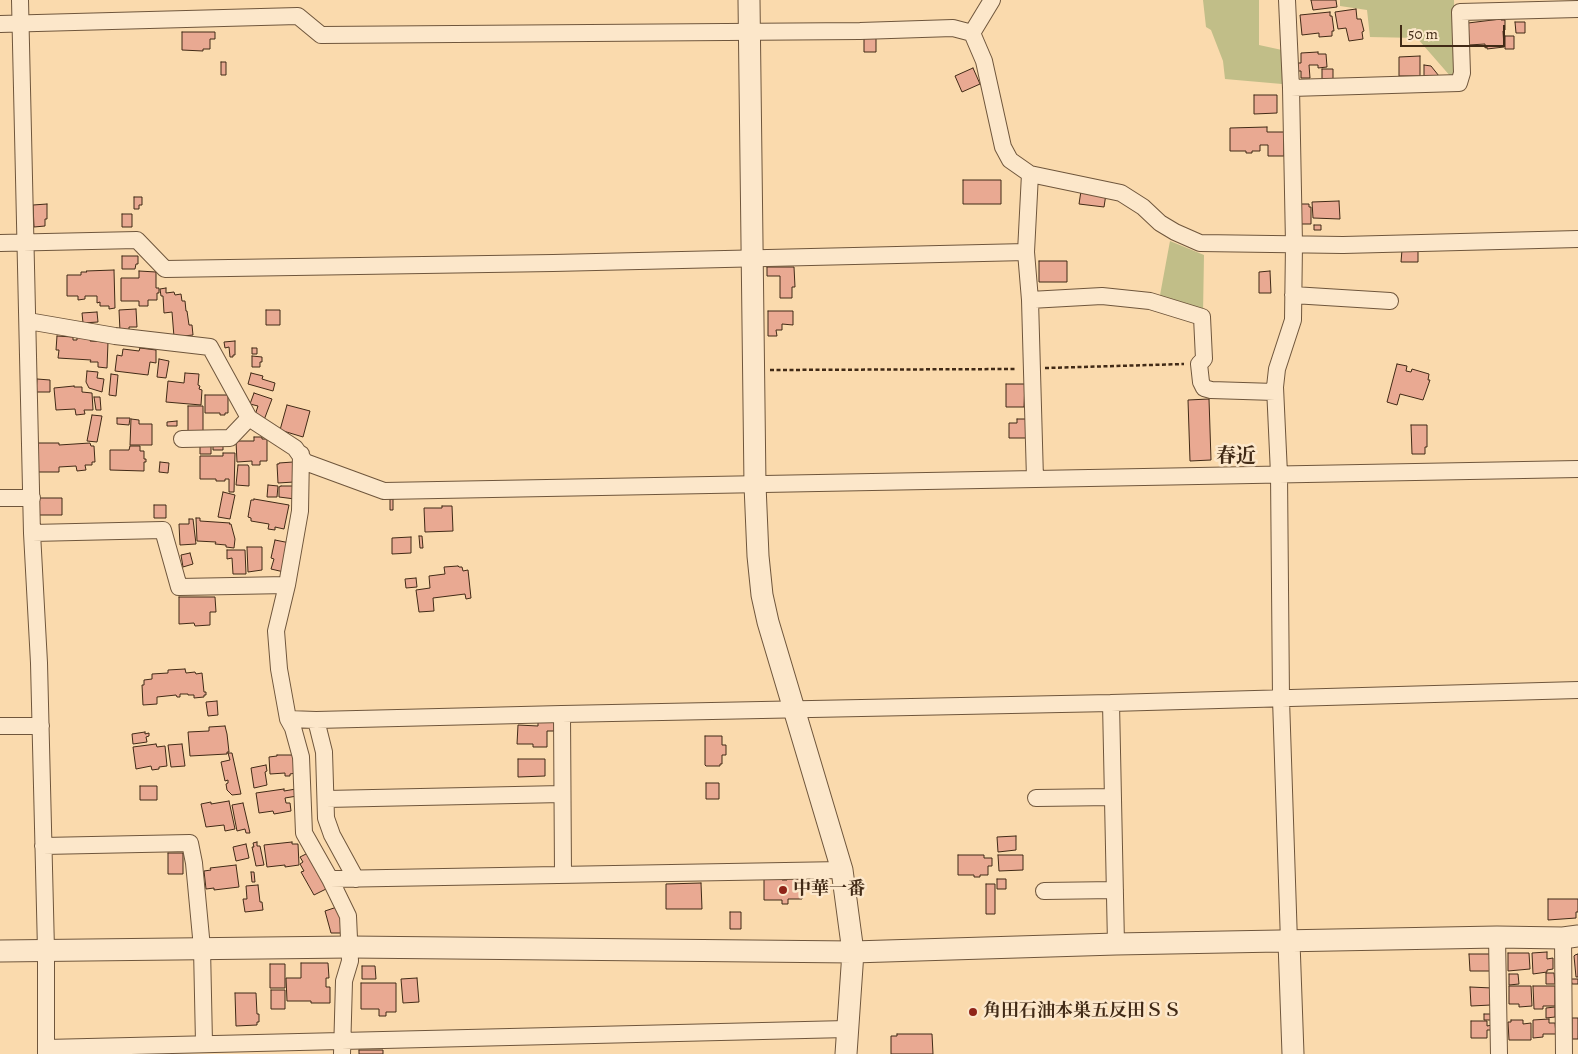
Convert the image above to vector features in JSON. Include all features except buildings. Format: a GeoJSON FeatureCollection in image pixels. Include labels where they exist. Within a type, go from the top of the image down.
{"type":"FeatureCollection","features":[{"type":"Feature","properties":{"kind":"street"},"geometry":{"type":"LineString","coordinates":[[20,0],[32,534],[41,726],[46,950],[46,1051],[204,1043],[342,1047],[847,1029]]}},
{"type":"Feature","properties":{"kind":"street"},"geometry":{"type":"LineString","coordinates":[[749,0],[755,485],[758,556],[762,595],[776,652],[842,870],[853,952],[846,1054]]}},
{"type":"Feature","properties":{"kind":"street"},"geometry":{"type":"LineString","coordinates":[[972,33],[992,0]]}},
{"type":"Feature","properties":{"kind":"street"},"geometry":{"type":"LineString","coordinates":[[1287,0],[1294,244],[1293,320],[1277,369],[1275,392],[1279,474],[1281,699],[1293,1054]]}},
{"type":"Feature","properties":{"kind":"street"},"geometry":{"type":"LineString","coordinates":[[1291,88],[1459,82],[1462,73],[1460,12],[1578,9]]}},
{"type":"Feature","properties":{"kind":"street"},"geometry":{"type":"LineString","coordinates":[[0,24],[298,16],[321,35],[860,31],[953,28],[972,33]]}},
{"type":"Feature","properties":{"kind":"street"},"geometry":{"type":"LineString","coordinates":[[972,33],[984,61],[1003,147],[1010,160],[1030,174],[1121,193],[1143,207],[1160,223],[1200,243],[1343,245],[1578,239]]}},
{"type":"Feature","properties":{"kind":"street"},"geometry":{"type":"LineString","coordinates":[[1030,174],[1026,252],[1030,300],[1035,480]]}},
{"type":"Feature","properties":{"kind":"street"},"geometry":{"type":"LineString","coordinates":[[0,243],[137,240],[165,269],[1026,252]]}},
{"type":"Feature","properties":{"kind":"street"},"geometry":{"type":"LineString","coordinates":[[1293,295],[1390,301]]}},
{"type":"Feature","properties":{"kind":"street"},"geometry":{"type":"LineString","coordinates":[[1030,300],[1102,296],[1150,301],[1202,317],[1204,359],[1200,364],[1201,382],[1204,388],[1212,390],[1275,392]]}},
{"type":"Feature","properties":{"kind":"street"},"geometry":{"type":"LineString","coordinates":[[28,321],[115,336],[210,347],[249,418],[295,448],[305,462],[384,491],[1578,469]]}},
{"type":"Feature","properties":{"kind":"street"},"geometry":{"type":"LineString","coordinates":[[182,439],[230,438],[249,418]]}},
{"type":"Feature","properties":{"kind":"street"},"geometry":{"type":"LineString","coordinates":[[301,454],[300,511],[287,585],[276,631],[279,669],[288,720],[293,728],[301,757],[304,833],[348,916],[350,961],[344,981],[342,1047]]}},
{"type":"Feature","properties":{"kind":"street"},"geometry":{"type":"LineString","coordinates":[[0,498],[32,498]]}},
{"type":"Feature","properties":{"kind":"street"},"geometry":{"type":"LineString","coordinates":[[32,534],[163,530],[179,588],[287,585]]}},
{"type":"Feature","properties":{"kind":"street"},"geometry":{"type":"LineString","coordinates":[[288,720],[1111,703],[1578,690]]}},
{"type":"Feature","properties":{"kind":"street"},"geometry":{"type":"LineString","coordinates":[[1111,703],[1116,944]]}},
{"type":"Feature","properties":{"kind":"street"},"geometry":{"type":"LineString","coordinates":[[562,714],[563,875]]}},
{"type":"Feature","properties":{"kind":"street"},"geometry":{"type":"LineString","coordinates":[[316,720],[324,752],[326,818],[332,835],[356,879]]}},
{"type":"Feature","properties":{"kind":"street"},"geometry":{"type":"LineString","coordinates":[[0,726],[41,726]]}},
{"type":"Feature","properties":{"kind":"street"},"geometry":{"type":"LineString","coordinates":[[326,799],[562,794]]}},
{"type":"Feature","properties":{"kind":"street"},"geometry":{"type":"LineString","coordinates":[[1036,798],[1113,797]]}},
{"type":"Feature","properties":{"kind":"street"},"geometry":{"type":"LineString","coordinates":[[43,846],[190,843],[194,863],[202,948],[204,1043]]}},
{"type":"Feature","properties":{"kind":"street"},"geometry":{"type":"LineString","coordinates":[[330,879],[842,870]]}},
{"type":"Feature","properties":{"kind":"street"},"geometry":{"type":"LineString","coordinates":[[1044,891],[1115,890]]}},
{"type":"Feature","properties":{"kind":"street"},"geometry":{"type":"LineString","coordinates":[[1497,937],[1499,1054]]}},
{"type":"Feature","properties":{"kind":"street"},"geometry":{"type":"LineString","coordinates":[[0,951],[350,947],[853,952],[1116,944],[1571,937],[1564,1054]]}},
{"type":"Feature","properties":{"kind":"path"},"geometry":{"type":"LineString","coordinates":[[754,370],[1032,369],[1200,364]]}},
{"type":"Feature","properties":{"kind":"shaded area"},"geometry":{"type":"Polygon","coordinates":[[[1203,0],[1259,0],[1259,45],[1282,50],[1282,84],[1225,79],[1223,61],[1211,30],[1206,27],[1203,0]]]}},
{"type":"Feature","properties":{"kind":"shaded area"},"geometry":{"type":"Polygon","coordinates":[[[1340,0],[1454,0],[1456,69],[1451,77],[1417,38],[1370,37],[1367,10],[1340,6],[1340,0]]]}},
{"type":"Feature","properties":{"kind":"shaded area"},"geometry":{"type":"Polygon","coordinates":[[[1170,241],[1204,255],[1203,314],[1158,306],[1170,241]]]}},
{"type":"Feature","properties":{"kind":"place","name":"中華一番"},"geometry":{"type":"Point","coordinates":[783,890]}},
{"type":"Feature","properties":{"kind":"place","name":"角田石油本巣五反田ＳＳ"},"geometry":{"type":"Point","coordinates":[973,1012]}},
{"type":"Feature","properties":{"kind":"district","name":"春近"},"geometry":{"type":"Point","coordinates":[1236,457]}}]}
